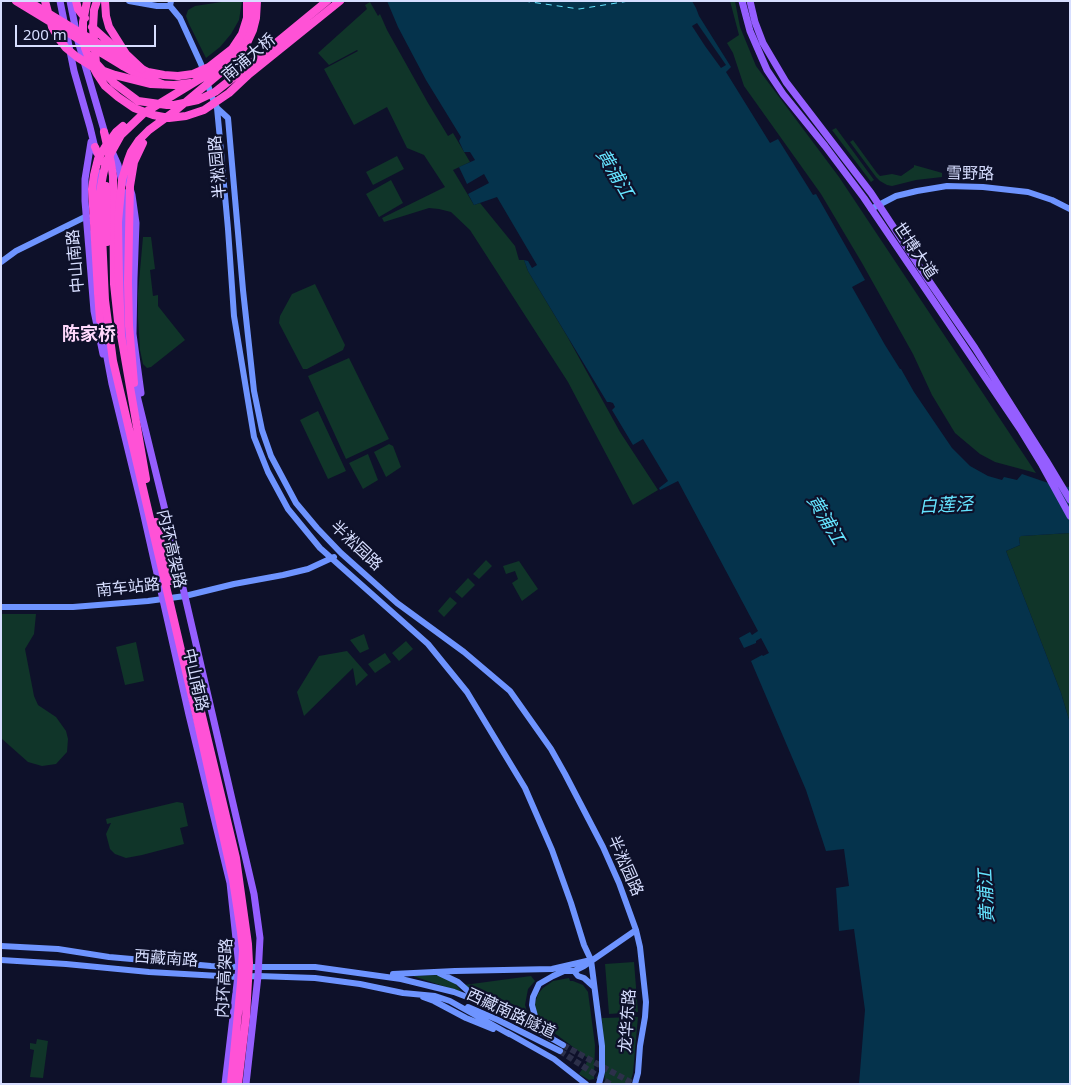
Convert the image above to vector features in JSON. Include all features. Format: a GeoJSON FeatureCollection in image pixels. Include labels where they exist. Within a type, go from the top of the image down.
{"type":"FeatureCollection","features":[{"type":"Feature","properties":{"kind":"highway"},"geometry":{"type":"LineString","coordinates":[[16,1],[137,74],[162,84]]}},
{"type":"Feature","properties":{"kind":"highway"},"geometry":{"type":"LineString","coordinates":[[28,1],[142,69]]}},
{"type":"Feature","properties":{"kind":"highway"},"geometry":{"type":"LineString","coordinates":[[45,1],[52,27],[59,40],[77,57],[99,70],[115,76],[151,84],[174,85],[190,84],[225,69]]}},
{"type":"Feature","properties":{"kind":"highway","name":"南浦大桥"},"geometry":{"type":"LineString","coordinates":[[86,1],[83,36],[88,55],[105,86],[134,108],[153,115],[169,118],[186,116],[204,110],[229,93],[247,76],[340,1]]}},
{"type":"Feature","properties":{"kind":"highway","name":"南浦大桥"},"geometry":{"type":"LineString","coordinates":[[96,1],[93,28],[96,63],[114,84],[138,101],[174,105],[198,100],[215,92],[327,1]]}},
{"type":"Feature","properties":{"kind":"highway"},"geometry":{"type":"LineString","coordinates":[[105,1],[109,27],[126,54],[142,69]]}},
{"type":"Feature","properties":{"kind":"highway","name":"南浦大桥"},"geometry":{"type":"LineString","coordinates":[[142,69],[155,74],[178,76],[193,74],[209,67],[232,49],[242,34],[247,18],[247,1]]}},
{"type":"Feature","properties":{"kind":"highway","name":"南浦大桥"},"geometry":{"type":"LineString","coordinates":[[213,70],[235,52],[246,35],[252,16],[252,1]]}},
{"type":"Feature","properties":{"kind":"highway","name":"南浦大桥"},"geometry":{"type":"LineString","coordinates":[[118,222],[122,180],[128,160],[139,140],[237,57],[253,30],[257,1]]}},
{"type":"Feature","properties":{"kind":"highway"},"geometry":{"type":"LineString","coordinates":[[75,2],[90,26],[142,69]]}},
{"type":"Feature","properties":{"kind":"highway","name":"内环高架路"},"geometry":{"type":"LineString","coordinates":[[213,70],[144,113],[121,135],[106,162],[100,192],[105,300],[113,361],[196,714],[233,880],[241,932],[241,983],[231,1084]]}},
{"type":"Feature","properties":{"kind":"highway"},"geometry":{"type":"LineString","coordinates":[[100,320],[92,189],[94,174],[98,159],[116,132],[128,122],[144,113]]}},
{"type":"Feature","properties":{"kind":"highway"},"geometry":{"type":"LineString","coordinates":[[134,383],[129,324],[129,228],[132,170],[146,138],[163,121]]}},
{"type":"Feature","properties":{"kind":"highway"},"geometry":{"type":"LineString","coordinates":[[104,132],[111,163],[109,185],[110,339]]}},
{"type":"Feature","properties":{"kind":"highway"},"geometry":{"type":"LineString","coordinates":[[95,147],[109,185],[114,284],[121,335]]}},
{"type":"Feature","properties":{"kind":"highway","name":"内环高架路"},"geometry":{"type":"LineString","coordinates":[[118,222],[118,279],[121,335],[148,490],[236,858],[244,907],[248,963],[246,1017],[238,1084]]}},
{"type":"Feature","properties":{"kind":"main road","name":"中山南路"},"geometry":{"type":"LineString","coordinates":[[60,1],[74,71],[95,147],[106,352],[189,715],[230,883],[239,967],[225,1084]]}},
{"type":"Feature","properties":{"kind":"main road"},"geometry":{"type":"LineString","coordinates":[[75,2],[100,1]]}},
{"type":"Feature","properties":{"kind":"main road"},"geometry":{"type":"LineString","coordinates":[[129,1],[157,6],[170,4]]}},
{"type":"Feature","properties":{"kind":"main road","name":"世博大道"},"geometry":{"type":"LineString","coordinates":[[742,1],[750,31],[767,70],[783,94],[835,159],[871,209],[1022,427],[1070,500]]}},
{"type":"Feature","properties":{"kind":"main road","name":"世博大道"},"geometry":{"type":"LineString","coordinates":[[750,1],[763,43],[786,82],[879,204],[975,348],[1022,427],[1070,516]]}},
{"type":"Feature","properties":{"kind":"main road","name":"中山南路"},"geometry":{"type":"LineString","coordinates":[[75,2],[78,14],[75,27],[78,42],[104,132],[132,195],[136,223],[133,334],[142,418]]}},
{"type":"Feature","properties":{"kind":"main road","name":"半淞园路"},"geometry":{"type":"LineString","coordinates":[[170,4],[180,18],[201,64],[217,108],[228,220],[234,316],[254,437],[268,472],[288,509],[320,548],[428,644],[467,692],[525,788],[552,850],[584,945],[591,960]]}},
{"type":"Feature","properties":{"kind":"main road","name":"半淞园路"},"geometry":{"type":"LineString","coordinates":[[217,108],[228,118],[254,390],[262,430],[271,456],[296,503],[341,553],[397,603],[464,652],[516,698],[551,749],[565,774],[619,883],[636,930]]}},
{"type":"Feature","properties":{"kind":"main road","name":"中山南路"},"geometry":{"type":"LineString","coordinates":[[90,127],[90,150],[85,179],[86,216],[96,324],[109,382],[114,390]]}},
{"type":"Feature","properties":{"kind":"main road","name":"中山南路"},"geometry":{"type":"LineString","coordinates":[[118,165],[123,187],[124,319],[127,352],[254,894],[260,938],[258,976],[246,1084]]}},
{"type":"Feature","properties":{"kind":"main road"},"geometry":{"type":"LineString","coordinates":[[124,214],[127,181]]}},
{"type":"Feature","properties":{"kind":"main road","name":"雪野路"},"geometry":{"type":"LineString","coordinates":[[871,209],[896,196],[948,186],[1020,191],[1046,197],[1070,209]]}},
{"type":"Feature","properties":{"kind":"main road"},"geometry":{"type":"LineString","coordinates":[[1,262],[16,251],[86,216]]}},
{"type":"Feature","properties":{"kind":"main road"},"geometry":{"type":"LineString","coordinates":[[100,320],[106,352]]}},
{"type":"Feature","properties":{"kind":"main road","name":"南车站路"},"geometry":{"type":"LineString","coordinates":[[1,607],[61,608],[185,596],[308,569],[341,553]]}},
{"type":"Feature","properties":{"kind":"main road","name":"西藏南路"},"geometry":{"type":"LineString","coordinates":[[1,946],[58,948],[109,957],[211,966],[315,967],[401,979],[454,992],[480,1002],[518,1019],[563,1045],[545,1029],[535,1016],[532,1005],[533,997],[539,984],[564,972],[574,971],[584,966],[636,930]]}},
{"type":"Feature","properties":{"kind":"main road","name":"龙华东路"},"geometry":{"type":"LineString","coordinates":[[635,1084],[638,1073],[646,1002],[640,947],[636,930]]}},
{"type":"Feature","properties":{"kind":"main road","name":"西藏南路"},"geometry":{"type":"LineString","coordinates":[[1,960],[149,972],[237,977],[315,978],[360,984],[403,993],[435,996],[450,1002],[554,1059],[586,1084]]}},
{"type":"Feature","properties":{"kind":"main road","name":"西藏南路"},"geometry":{"type":"LineString","coordinates":[[374,975],[552,969],[591,960]]}},
{"type":"Feature","properties":{"kind":"main road","name":"龙华东路"},"geometry":{"type":"LineString","coordinates":[[591,960],[602,1046],[602,1072],[599,1084]]}},
{"type":"Feature","properties":{"kind":"main road"},"geometry":{"type":"LineString","coordinates":[[574,971],[594,987]]}},
{"type":"Feature","properties":{"kind":"main road"},"geometry":{"type":"LineString","coordinates":[[438,972],[458,982],[480,1002]]}},
{"type":"Feature","properties":{"kind":"main road","name":"西藏南路"},"geometry":{"type":"LineString","coordinates":[[417,994],[466,1018],[510,1034]]}},
{"type":"Feature","properties":{"kind":"main road","name":"西藏南路隧道"},"geometry":{"type":"LineString","coordinates":[[450,1002],[468,1007],[498,1020],[560,1052]]}},
{"type":"Feature","properties":{"kind":"green space"},"geometry":{"type":"Polygon","coordinates":[[[242,1],[239,20],[231,34],[220,47],[206,58],[186,16],[188,10],[195,6],[242,1]]]}},
{"type":"Feature","properties":{"kind":"green space"},"geometry":{"type":"Polygon","coordinates":[[[730,1],[735,1],[740,27],[756,66],[839,177],[1036,473],[995,462],[980,454],[955,433],[932,395],[913,354],[862,263],[821,194],[744,86],[733,53],[727,43],[739,35],[730,1]]]}},
{"type":"Feature","properties":{"kind":"green space"},"geometry":{"type":"Polygon","coordinates":[[[370,2],[378,16],[380,14],[387,30],[448,136],[453,133],[470,162],[453,170],[474,205],[480,203],[515,246],[519,260],[524,260],[528,271],[567,336],[620,432],[658,490],[633,505],[568,382],[470,230],[451,212],[429,208],[384,222],[382,218],[445,187],[424,155],[407,148],[387,107],[354,125],[324,69],[358,51],[329,65],[318,53],[367,9],[365,5],[370,2]]]}},
{"type":"Feature","properties":{"kind":"green space"},"geometry":{"type":"Polygon","coordinates":[[[836,128],[874,180],[871,182],[832,130],[836,128]]]}},
{"type":"Feature","properties":{"kind":"green space"},"geometry":{"type":"Polygon","coordinates":[[[853,140],[880,176],[892,174],[901,176],[914,167],[914,165],[942,173],[942,177],[916,180],[892,186],[887,185],[876,177],[850,142],[853,140]]]}},
{"type":"Feature","properties":{"kind":"green space"},"geometry":{"type":"Polygon","coordinates":[[[397,156],[404,169],[373,185],[366,172],[397,156]]]}},
{"type":"Feature","properties":{"kind":"green space"},"geometry":{"type":"Polygon","coordinates":[[[391,180],[403,203],[379,217],[366,194],[391,180]]]}},
{"type":"Feature","properties":{"kind":"green space"},"geometry":{"type":"Polygon","coordinates":[[[143,237],[151,237],[155,269],[150,270],[153,296],[158,295],[158,306],[185,340],[151,367],[147,368],[143,364],[140,350],[138,318],[138,293],[143,237]]]}},
{"type":"Feature","properties":{"kind":"green space"},"geometry":{"type":"Polygon","coordinates":[[[315,284],[345,345],[343,350],[307,369],[303,369],[279,323],[280,316],[292,294],[315,284]]]}},
{"type":"Feature","properties":{"kind":"green space"},"geometry":{"type":"Polygon","coordinates":[[[349,358],[389,439],[346,459],[308,376],[349,358]]]}},
{"type":"Feature","properties":{"kind":"green space"},"geometry":{"type":"Polygon","coordinates":[[[318,411],[346,471],[328,479],[300,420],[318,411]]]}},
{"type":"Feature","properties":{"kind":"green space"},"geometry":{"type":"Polygon","coordinates":[[[389,444],[393,446],[401,467],[386,477],[374,452],[389,444]]]}},
{"type":"Feature","properties":{"kind":"green space"},"geometry":{"type":"Polygon","coordinates":[[[368,454],[378,480],[363,489],[349,463],[368,454]]]}},
{"type":"Feature","properties":{"kind":"green space"},"geometry":{"type":"Polygon","coordinates":[[[1070,533],[1070,723],[1061,693],[1006,551],[1020,545],[1020,536],[1070,533]]]}},
{"type":"Feature","properties":{"kind":"green space"},"geometry":{"type":"Polygon","coordinates":[[[486,560],[492,566],[479,579],[473,574],[486,560]]]}},
{"type":"Feature","properties":{"kind":"green space"},"geometry":{"type":"Polygon","coordinates":[[[519,561],[538,589],[522,601],[512,583],[518,579],[515,571],[506,574],[503,566],[519,561]]]}},
{"type":"Feature","properties":{"kind":"green space"},"geometry":{"type":"Polygon","coordinates":[[[468,578],[475,585],[462,598],[455,592],[468,578]]]}},
{"type":"Feature","properties":{"kind":"green space"},"geometry":{"type":"Polygon","coordinates":[[[450,597],[457,603],[444,617],[438,611],[450,597]]]}},
{"type":"Feature","properties":{"kind":"green space"},"geometry":{"type":"Polygon","coordinates":[[[1,614],[36,614],[34,634],[25,649],[34,696],[38,705],[56,717],[66,731],[68,739],[67,752],[56,764],[42,766],[28,762],[1,738],[1,614]]]}},
{"type":"Feature","properties":{"kind":"green space"},"geometry":{"type":"Polygon","coordinates":[[[364,634],[369,649],[360,653],[350,640],[364,634]]]}},
{"type":"Feature","properties":{"kind":"green space"},"geometry":{"type":"Polygon","coordinates":[[[406,641],[413,649],[399,661],[392,653],[406,641]]]}},
{"type":"Feature","properties":{"kind":"green space"},"geometry":{"type":"Polygon","coordinates":[[[136,642],[144,681],[125,685],[116,647],[136,642]]]}},
{"type":"Feature","properties":{"kind":"green space"},"geometry":{"type":"Polygon","coordinates":[[[347,651],[368,675],[356,686],[353,668],[304,716],[297,692],[319,656],[347,651]]]}},
{"type":"Feature","properties":{"kind":"green space"},"geometry":{"type":"Polygon","coordinates":[[[385,653],[391,662],[375,673],[368,664],[385,653]]]}},
{"type":"Feature","properties":{"kind":"green space"},"geometry":{"type":"Polygon","coordinates":[[[177,802],[183,803],[188,826],[180,828],[184,844],[126,858],[115,854],[110,849],[106,834],[111,823],[107,824],[106,819],[177,802]]]}},
{"type":"Feature","properties":{"kind":"green space"},"geometry":{"type":"Polygon","coordinates":[[[634,962],[638,1012],[609,1014],[605,964],[634,962]]]}},
{"type":"Feature","properties":{"kind":"green space"},"geometry":{"type":"Polygon","coordinates":[[[438,975],[454,982],[462,992],[413,976],[438,975]]]}},
{"type":"Feature","properties":{"kind":"green space"},"geometry":{"type":"Polygon","coordinates":[[[531,976],[535,981],[528,989],[525,1005],[530,1021],[478,998],[464,985],[531,976]]]}},
{"type":"Feature","properties":{"kind":"green space"},"geometry":{"type":"Polygon","coordinates":[[[569,978],[570,981],[583,985],[588,992],[595,1045],[594,1079],[589,1080],[579,1074],[589,1059],[545,1026],[536,1012],[535,1003],[538,994],[543,988],[553,981],[569,978]]]}},
{"type":"Feature","properties":{"kind":"green space"},"geometry":{"type":"Polygon","coordinates":[[[638,1017],[633,1073],[630,1084],[605,1084],[602,1018],[638,1017]]]}},
{"type":"Feature","properties":{"kind":"green space"},"geometry":{"type":"Polygon","coordinates":[[[37,1039],[48,1041],[43,1078],[30,1077],[34,1050],[30,1049],[30,1043],[36,1044],[37,1039]]]}},
{"type":"Feature","properties":{"kind":"water"},"geometry":{"type":"Polygon","coordinates":[[[387,1],[692,1],[699,16],[731,67],[726,72],[770,143],[778,139],[813,195],[816,194],[865,280],[852,287],[914,392],[952,448],[970,466],[988,476],[1002,480],[1004,477],[1017,480],[1022,474],[1057,486],[1070,487],[1070,533],[1021,536],[1019,538],[1020,545],[1006,551],[1061,693],[1070,723],[1070,1084],[859,1084],[865,1010],[854,929],[839,931],[836,888],[849,886],[844,849],[826,851],[806,790],[751,661],[769,653],[761,638],[756,643],[744,648],[739,638],[750,632],[752,635],[758,631],[678,481],[660,490],[659,488],[668,481],[643,439],[633,445],[612,410],[615,407],[613,403],[607,402],[528,271],[524,260],[528,261],[532,268],[537,265],[497,197],[474,205],[468,194],[489,183],[484,174],[467,184],[459,167],[475,160],[470,152],[464,152],[459,141],[461,137],[426,80],[398,27],[387,1]]]}},
{"type":"Feature","properties":{"kind":"pier"},"geometry":{"type":"Polygon","coordinates":[[[697,23],[726,65],[721,68],[705,46],[692,26],[697,23]]]}},
{"type":"Feature","properties":{"kind":"ferry route"},"geometry":{"type":"LineString","coordinates":[[524,1],[579,9],[629,1]]}},
{"type":"Feature","properties":{"kind":"tunnel"},"geometry":{"type":"LineString","coordinates":[[563,1045],[634,1084]]}},
{"type":"Feature","properties":{"kind":"tunnel"},"geometry":{"type":"LineString","coordinates":[[560,1051],[610,1084]]}},
{"type":"Feature","properties":{"kind":"district","name":"陈家桥"},"geometry":{"type":"Point","coordinates":[89,335]}},
{"type":"Feature","properties":{"kind":"water label","name":"黄浦江"},"geometry":{"type":"Point","coordinates":[614,174]}},
{"type":"Feature","properties":{"kind":"water label","name":"白莲泾"},"geometry":{"type":"Point","coordinates":[946,506]}},
{"type":"Feature","properties":{"kind":"water label","name":"黄浦江"},"geometry":{"type":"Point","coordinates":[825,520]}},
{"type":"Feature","properties":{"kind":"water label","name":"黄浦江"},"geometry":{"type":"Point","coordinates":[987,896]}}]}
